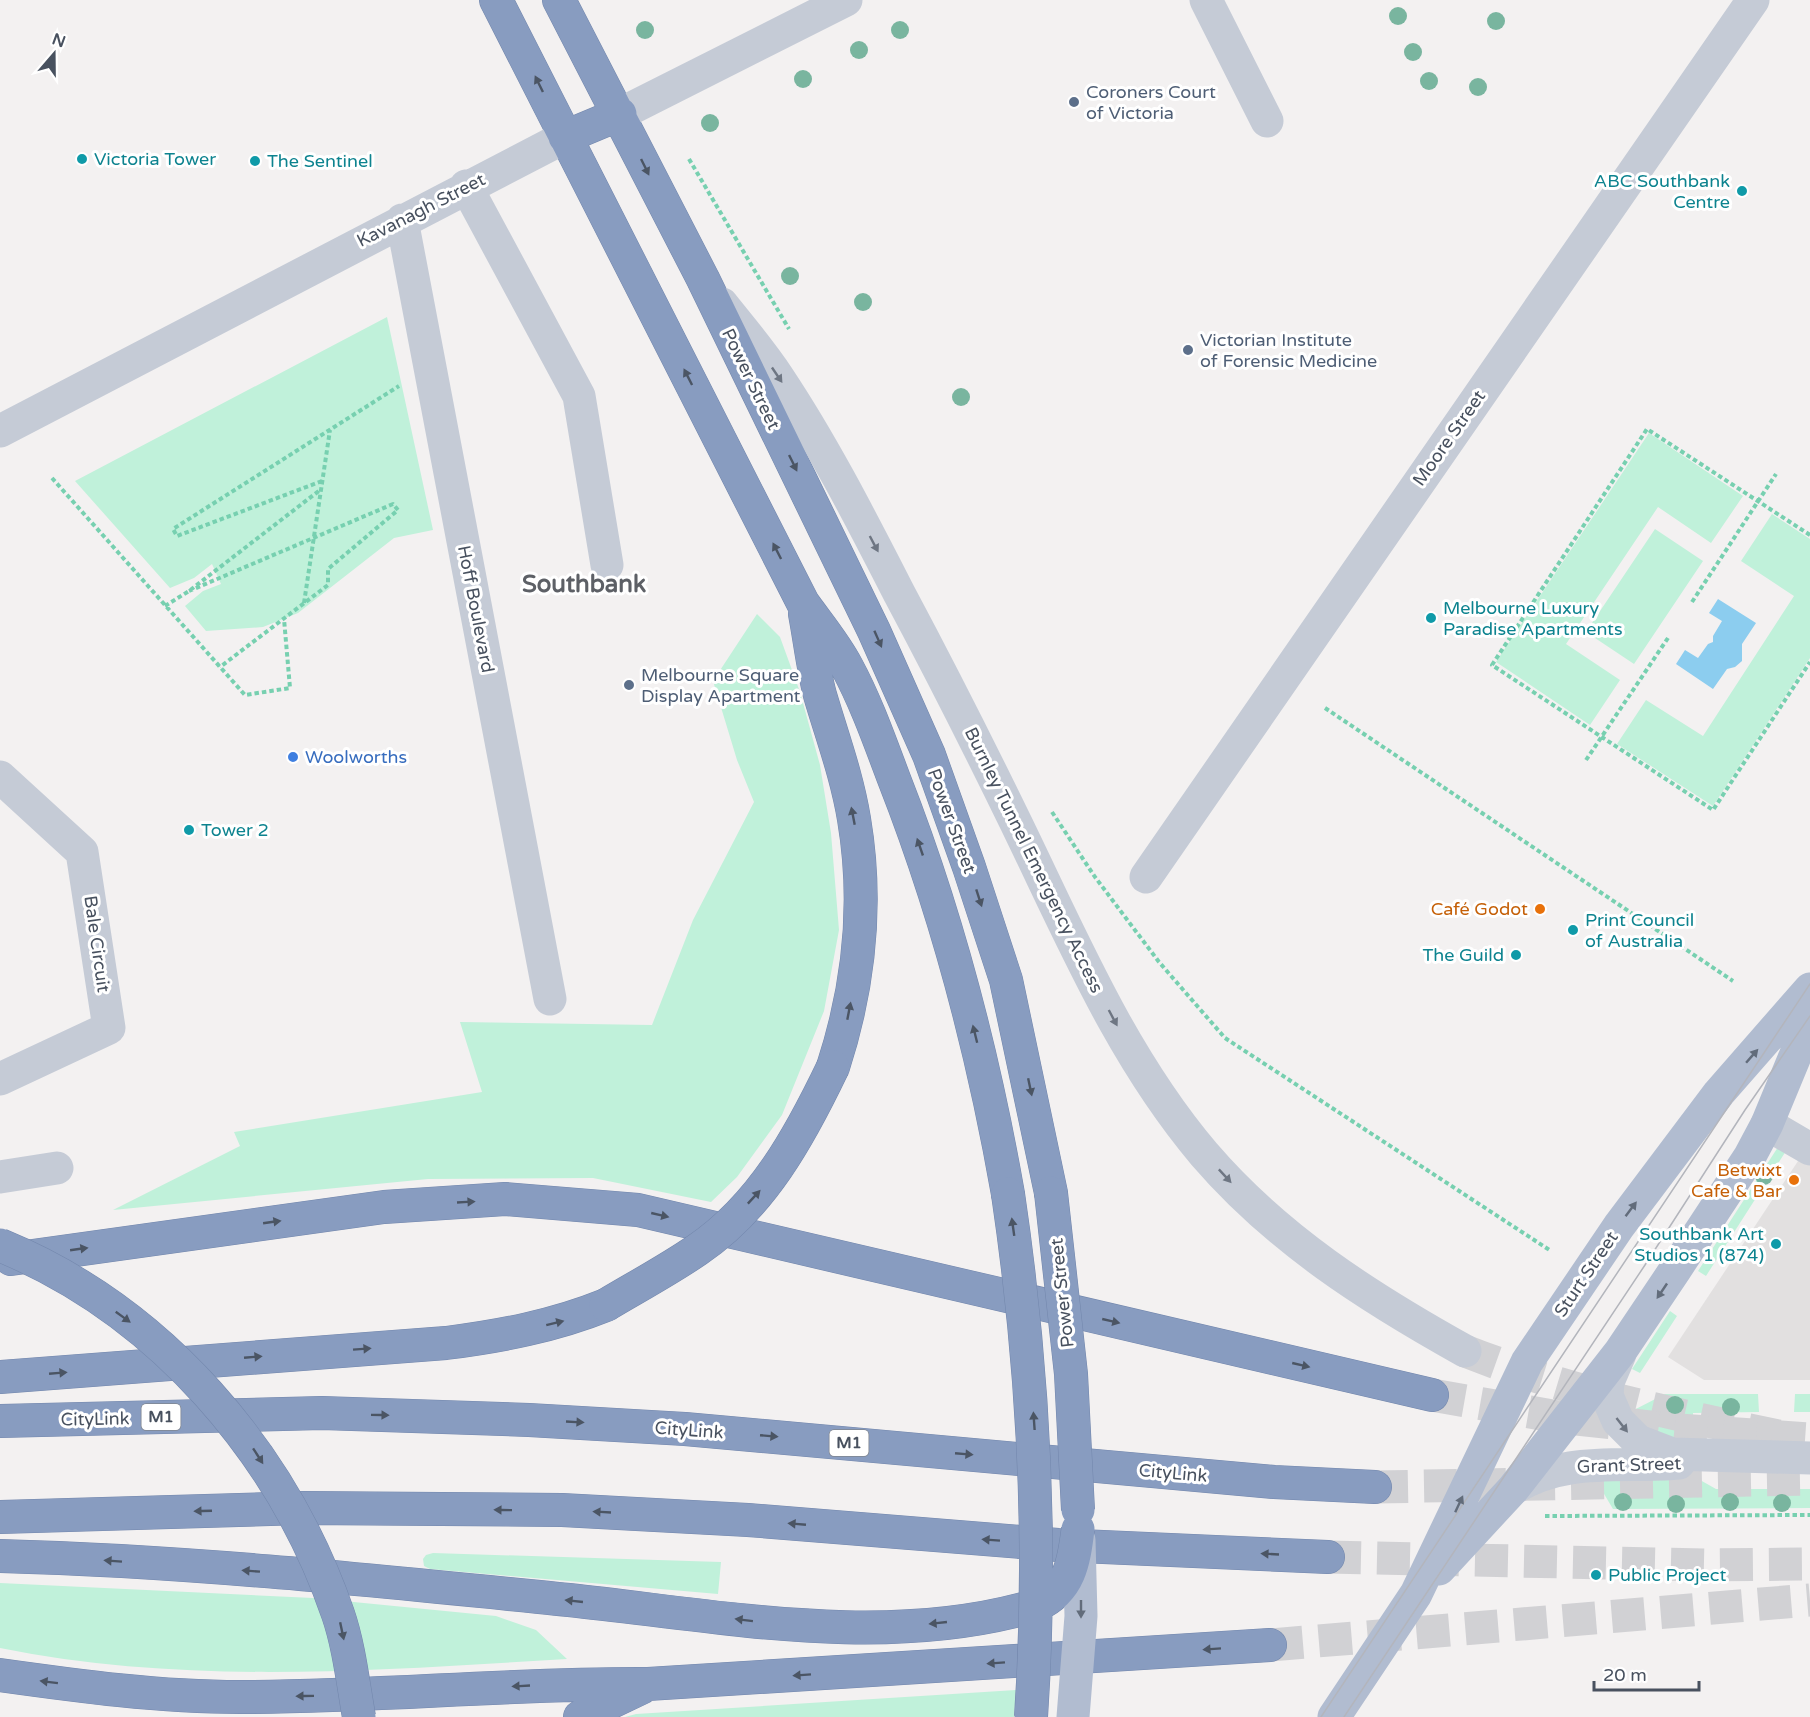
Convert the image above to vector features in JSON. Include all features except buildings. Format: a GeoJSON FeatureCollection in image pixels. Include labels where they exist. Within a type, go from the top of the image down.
{"type":"FeatureCollection","features":[{"type":"Feature","properties":{"kind":"highway"},"geometry":{"type":"LineString","coordinates":[[496,0],[803,603],[847,666],[911,822],[959,971],[982,1062],[1008,1194],[1019,1268],[1035,1426],[1037,1605],[1031,1717]]}},
{"type":"Feature","properties":{"kind":"highway","name":"Power Street"},"geometry":{"type":"LineString","coordinates":[[559,0],[620,114],[874,631],[929,755],[969,867],[1006,980],[1051,1193],[1071,1374],[1078,1529]]}},
{"type":"Feature","properties":{"kind":"highway","name":"Kavanagh Street"},"geometry":{"type":"LineString","coordinates":[[565,137],[620,114]]}},
{"type":"Feature","properties":{"kind":"highway"},"geometry":{"type":"LineString","coordinates":[[0,1377],[498,1336],[562,1322],[606,1305],[698,1250],[743,1209],[768,1182],[804,1126],[833,1067],[846,1028],[854,989],[860,934],[861,874],[854,818],[840,754],[820,693],[803,603]]}},
{"type":"Feature","properties":{"kind":"highway"},"geometry":{"type":"LineString","coordinates":[[0,1260],[384,1207],[505,1199],[566,1203],[638,1210],[1432,1395]]}},
{"type":"Feature","properties":{"kind":"highway"},"geometry":{"type":"LineString","coordinates":[[0,1245],[65,1278],[154,1339],[220,1404],[239,1429],[290,1508],[317,1561],[339,1616],[359,1717]]}},
{"type":"Feature","properties":{"kind":"highway","name":"CityLink"},"geometry":{"type":"LineString","coordinates":[[0,1421],[322,1413],[529,1420],[685,1429],[1274,1482],[1375,1487]]}},
{"type":"Feature","properties":{"kind":"highway"},"geometry":{"type":"LineString","coordinates":[[0,1516],[303,1508],[562,1510],[748,1520],[1058,1545],[1328,1557]]}},
{"type":"Feature","properties":{"kind":"highway"},"geometry":{"type":"LineString","coordinates":[[0,1556],[310,1575],[829,1627],[969,1620],[1037,1605],[1053,1596],[1064,1585],[1074,1560],[1078,1529]]}},
{"type":"Feature","properties":{"kind":"highway"},"geometry":{"type":"LineString","coordinates":[[0,1676],[98,1688],[238,1697],[579,1683],[648,1684],[1270,1646]]}},
{"type":"Feature","properties":{"kind":"highway"},"geometry":{"type":"LineString","coordinates":[[580,1717],[648,1684]]}},
{"type":"Feature","properties":{"kind":"main road","name":"Sturt Street"},"geometry":{"type":"LineString","coordinates":[[1334,1717],[1416,1594],[1527,1362],[1619,1226],[1699,1120],[1810,989]]}},
{"type":"Feature","properties":{"kind":"main road","name":"Sturt Street"},"geometry":{"type":"LineString","coordinates":[[1416,1594],[1513,1489],[1620,1352],[1738,1177],[1767,1124],[1810,1020]]}},
{"type":"Feature","properties":{"kind":"main road","name":"Power Street"},"geometry":{"type":"LineString","coordinates":[[1073,1717],[1081,1616],[1078,1529]]}},
{"type":"Feature","properties":{"kind":"street","name":"Kavanagh Street"},"geometry":{"type":"LineString","coordinates":[[620,114],[846,0]]}},
{"type":"Feature","properties":{"kind":"street"},"geometry":{"type":"LineString","coordinates":[[1206,0],[1268,122]]}},
{"type":"Feature","properties":{"kind":"street","name":"Moore Street"},"geometry":{"type":"LineString","coordinates":[[1146,877],[1753,0]]}},
{"type":"Feature","properties":{"kind":"street","name":"Kavanagh Street"},"geometry":{"type":"LineString","coordinates":[[0,431],[466,186],[565,137]]}},
{"type":"Feature","properties":{"kind":"street"},"geometry":{"type":"LineString","coordinates":[[466,186],[579,396],[607,565]]}},
{"type":"Feature","properties":{"kind":"street","name":"Hoff Boulevard"},"geometry":{"type":"LineString","coordinates":[[402,220],[550,999]]}},
{"type":"Feature","properties":{"kind":"street","name":"Burnley Tunnel Emergency Access"},"geometry":{"type":"LineString","coordinates":[[702,279],[778,377],[810,429],[920,631],[1074,945],[1136,1061],[1170,1110],[1204,1154],[1248,1201],[1292,1241],[1345,1280],[1465,1351]]}},
{"type":"Feature","properties":{"kind":"street","name":"Bale Circuit"},"geometry":{"type":"LineString","coordinates":[[0,777],[82,852],[109,1028],[0,1079]]}},
{"type":"Feature","properties":{"kind":"street"},"geometry":{"type":"LineString","coordinates":[[1767,1124],[1810,1149]]}},
{"type":"Feature","properties":{"kind":"street"},"geometry":{"type":"LineString","coordinates":[[0,1177],[57,1168]]}},
{"type":"Feature","properties":{"kind":"street","name":"Grant Street"},"geometry":{"type":"LineString","coordinates":[[1620,1352],[1608,1382],[1607,1396],[1618,1421],[1638,1441],[1653,1449],[1672,1454],[1810,1458]]}},
{"type":"Feature","properties":{"kind":"street","name":"Grant Street"},"geometry":{"type":"LineString","coordinates":[[1513,1489],[1533,1476],[1555,1469],[1749,1458]]}},
{"type":"Feature","properties":{"kind":"path"},"geometry":{"type":"LineString","coordinates":[[322,481],[177,536],[173,529],[430,366]]}},
{"type":"Feature","properties":{"kind":"path"},"geometry":{"type":"LineString","coordinates":[[1810,535],[1647,429],[1492,664],[1713,810],[1810,662]]}},
{"type":"Feature","properties":{"kind":"path"},"geometry":{"type":"LineString","coordinates":[[304,604],[330,430]]}},
{"type":"Feature","properties":{"kind":"path"},"geometry":{"type":"LineString","coordinates":[[1692,602],[1776,474]]}},
{"type":"Feature","properties":{"kind":"path"},"geometry":{"type":"LineString","coordinates":[[52,478],[245,695],[290,688],[284,618]]}},
{"type":"Feature","properties":{"kind":"path"},"geometry":{"type":"LineString","coordinates":[[165,606],[189,591],[320,490]]}},
{"type":"Feature","properties":{"kind":"path"},"geometry":{"type":"LineString","coordinates":[[189,591],[393,504],[398,510],[328,568],[328,585],[220,667]]}},
{"type":"Feature","properties":{"kind":"path"},"geometry":{"type":"LineString","coordinates":[[1586,760],[1668,638]]}},
{"type":"Feature","properties":{"kind":"path"},"geometry":{"type":"LineString","coordinates":[[1325,708],[1733,981]]}},
{"type":"Feature","properties":{"kind":"path"},"geometry":{"type":"LineString","coordinates":[[1159,962],[1225,1038],[1551,1251]]}},
{"type":"Feature","properties":{"kind":"path"},"geometry":{"type":"LineString","coordinates":[[1545,1516],[1810,1515]]}},
{"type":"Feature","properties":{"kind":"shaded area","name":"Southbank Art Studios 1 (874)"},"geometry":{"type":"Polygon","coordinates":[[[1810,1143],[1810,1380],[1704,1380],[1668,1357],[1810,1143]]]}},
{"type":"Feature","properties":{"kind":"green space"},"geometry":{"type":"Polygon","coordinates":[[[387,317],[433,530],[394,538],[298,613],[263,627],[206,631],[185,606],[203,591],[221,584],[212,564],[194,578],[170,588],[75,481],[387,317]]]}},
{"type":"Feature","properties":{"kind":"green space"},"geometry":{"type":"Polygon","coordinates":[[[1649,433],[1743,496],[1711,543],[1658,507],[1566,644],[1620,680],[1590,725],[1496,662],[1649,433]]]}},
{"type":"Feature","properties":{"kind":"green space"},"geometry":{"type":"Polygon","coordinates":[[[1772,514],[1810,539],[1810,658],[1713,806],[1617,744],[1646,700],[1703,736],[1794,596],[1741,561],[1772,514]]]}},
{"type":"Feature","properties":{"kind":"green space"},"geometry":{"type":"Polygon","coordinates":[[[1655,529],[1703,561],[1634,664],[1586,632],[1655,529]]]}},
{"type":"Feature","properties":{"kind":"green space"},"geometry":{"type":"Polygon","coordinates":[[[757,614],[780,637],[800,692],[820,765],[831,833],[839,930],[824,1011],[782,1115],[737,1177],[711,1202],[593,1178],[428,1179],[113,1210],[240,1146],[234,1132],[482,1092],[460,1022],[652,1025],[693,920],[754,802],[737,760],[713,681],[757,614]]]}},
{"type":"Feature","properties":{"kind":"green space"},"geometry":{"type":"Polygon","coordinates":[[[1778,1147],[1786,1151],[1706,1276],[1698,1271],[1778,1147]]]}},
{"type":"Feature","properties":{"kind":"green space"},"geometry":{"type":"Polygon","coordinates":[[[1670,1311],[1677,1316],[1640,1373],[1632,1369],[1670,1311]]]}},
{"type":"Feature","properties":{"kind":"green space"},"geometry":{"type":"Polygon","coordinates":[[[1665,1394],[1758,1394],[1759,1412],[1693,1413],[1693,1438],[1665,1439],[1651,1431],[1630,1412],[1665,1394]]]}},
{"type":"Feature","properties":{"kind":"green space"},"geometry":{"type":"Polygon","coordinates":[[[1795,1394],[1810,1394],[1810,1412],[1794,1412],[1795,1394]]]}},
{"type":"Feature","properties":{"kind":"green space"},"geometry":{"type":"Polygon","coordinates":[[[1693,1476],[1716,1489],[1810,1489],[1810,1508],[1613,1509],[1594,1477],[1693,1476]]]}},
{"type":"Feature","properties":{"kind":"green space"},"geometry":{"type":"Polygon","coordinates":[[[433,1553],[721,1562],[718,1594],[430,1569],[424,1566],[423,1559],[426,1555],[433,1553]]]}},
{"type":"Feature","properties":{"kind":"green space"},"geometry":{"type":"Polygon","coordinates":[[[0,1583],[313,1598],[496,1616],[536,1630],[567,1659],[283,1672],[141,1667],[71,1660],[0,1648],[0,1583]]]}},
{"type":"Feature","properties":{"kind":"green space"},"geometry":{"type":"Polygon","coordinates":[[[1016,1690],[1014,1717],[625,1717],[636,1714],[1016,1690]]]}},
{"type":"Feature","properties":{"kind":"water"},"geometry":{"type":"Polygon","coordinates":[[[1718,599],[1756,623],[1742,644],[1742,661],[1735,667],[1727,669],[1713,689],[1676,664],[1685,650],[1698,658],[1708,644],[1713,642],[1713,636],[1722,621],[1709,613],[1718,599]]]}},
{"type":"Feature","properties":{"kind":"tunnel"},"geometry":{"type":"LineString","coordinates":[[1465,1351],[1581,1390],[1658,1410],[1778,1436]]}},
{"type":"Feature","properties":{"kind":"tunnel"},"geometry":{"type":"LineString","coordinates":[[1432,1395],[1558,1417],[1679,1430],[1810,1439]]}},
{"type":"Feature","properties":{"kind":"tunnel"},"geometry":{"type":"LineString","coordinates":[[1375,1487],[1810,1479]]}},
{"type":"Feature","properties":{"kind":"tunnel"},"geometry":{"type":"LineString","coordinates":[[1328,1557],[1704,1565],[1810,1564]]}},
{"type":"Feature","properties":{"kind":"tunnel"},"geometry":{"type":"LineString","coordinates":[[1270,1645],[1810,1600]]}},
{"type":"Feature","properties":{"kind":"tram line"},"geometry":{"type":"LineString","coordinates":[[1321,1717],[1810,984]]}},
{"type":"Feature","properties":{"kind":"tram line"},"geometry":{"type":"LineString","coordinates":[[1344,1717],[1645,1265],[1745,1110],[1810,1016]]}},
{"type":"Feature","properties":{"kind":"place","name":"Coroners Court of Victoria"},"geometry":{"type":"Point","coordinates":[1074,102]}},
{"type":"Feature","properties":{"kind":"place","name":"Victoria Tower"},"geometry":{"type":"Point","coordinates":[82,159]}},
{"type":"Feature","properties":{"kind":"place","name":"The Sentinel"},"geometry":{"type":"Point","coordinates":[255,161]}},
{"type":"Feature","properties":{"kind":"place","name":"ABC Southbank Centre"},"geometry":{"type":"Point","coordinates":[1742,191]}},
{"type":"Feature","properties":{"kind":"place","name":"Victorian Institute of Forensic Medicine"},"geometry":{"type":"Point","coordinates":[1188,350]}},
{"type":"Feature","properties":{"kind":"place","name":"Melbourne Luxury Paradise Apartments"},"geometry":{"type":"Point","coordinates":[1431,618]}},
{"type":"Feature","properties":{"kind":"place","name":"Melbourne Square Display Apartment"},"geometry":{"type":"Point","coordinates":[629,685]}},
{"type":"Feature","properties":{"kind":"place","name":"Woolworths"},"geometry":{"type":"Point","coordinates":[293,757]}},
{"type":"Feature","properties":{"kind":"place","name":"Tower 2"},"geometry":{"type":"Point","coordinates":[189,830]}},
{"type":"Feature","properties":{"kind":"place","name":"Café Godot"},"geometry":{"type":"Point","coordinates":[1540,909]}},
{"type":"Feature","properties":{"kind":"place","name":"Print Council of Australia"},"geometry":{"type":"Point","coordinates":[1573,930]}},
{"type":"Feature","properties":{"kind":"place","name":"The Guild"},"geometry":{"type":"Point","coordinates":[1516,955]}},
{"type":"Feature","properties":{"kind":"place","name":"Betwixt Cafe & Bar"},"geometry":{"type":"Point","coordinates":[1794,1180]}},
{"type":"Feature","properties":{"kind":"place","name":"Southbank Art Studios 1 (874)"},"geometry":{"type":"Point","coordinates":[1776,1244]}},
{"type":"Feature","properties":{"kind":"place","name":"Public Project"},"geometry":{"type":"Point","coordinates":[1596,1575]}},
{"type":"Feature","properties":{"kind":"district","name":"Southbank"},"geometry":{"type":"Point","coordinates":[584,584]}}]}
